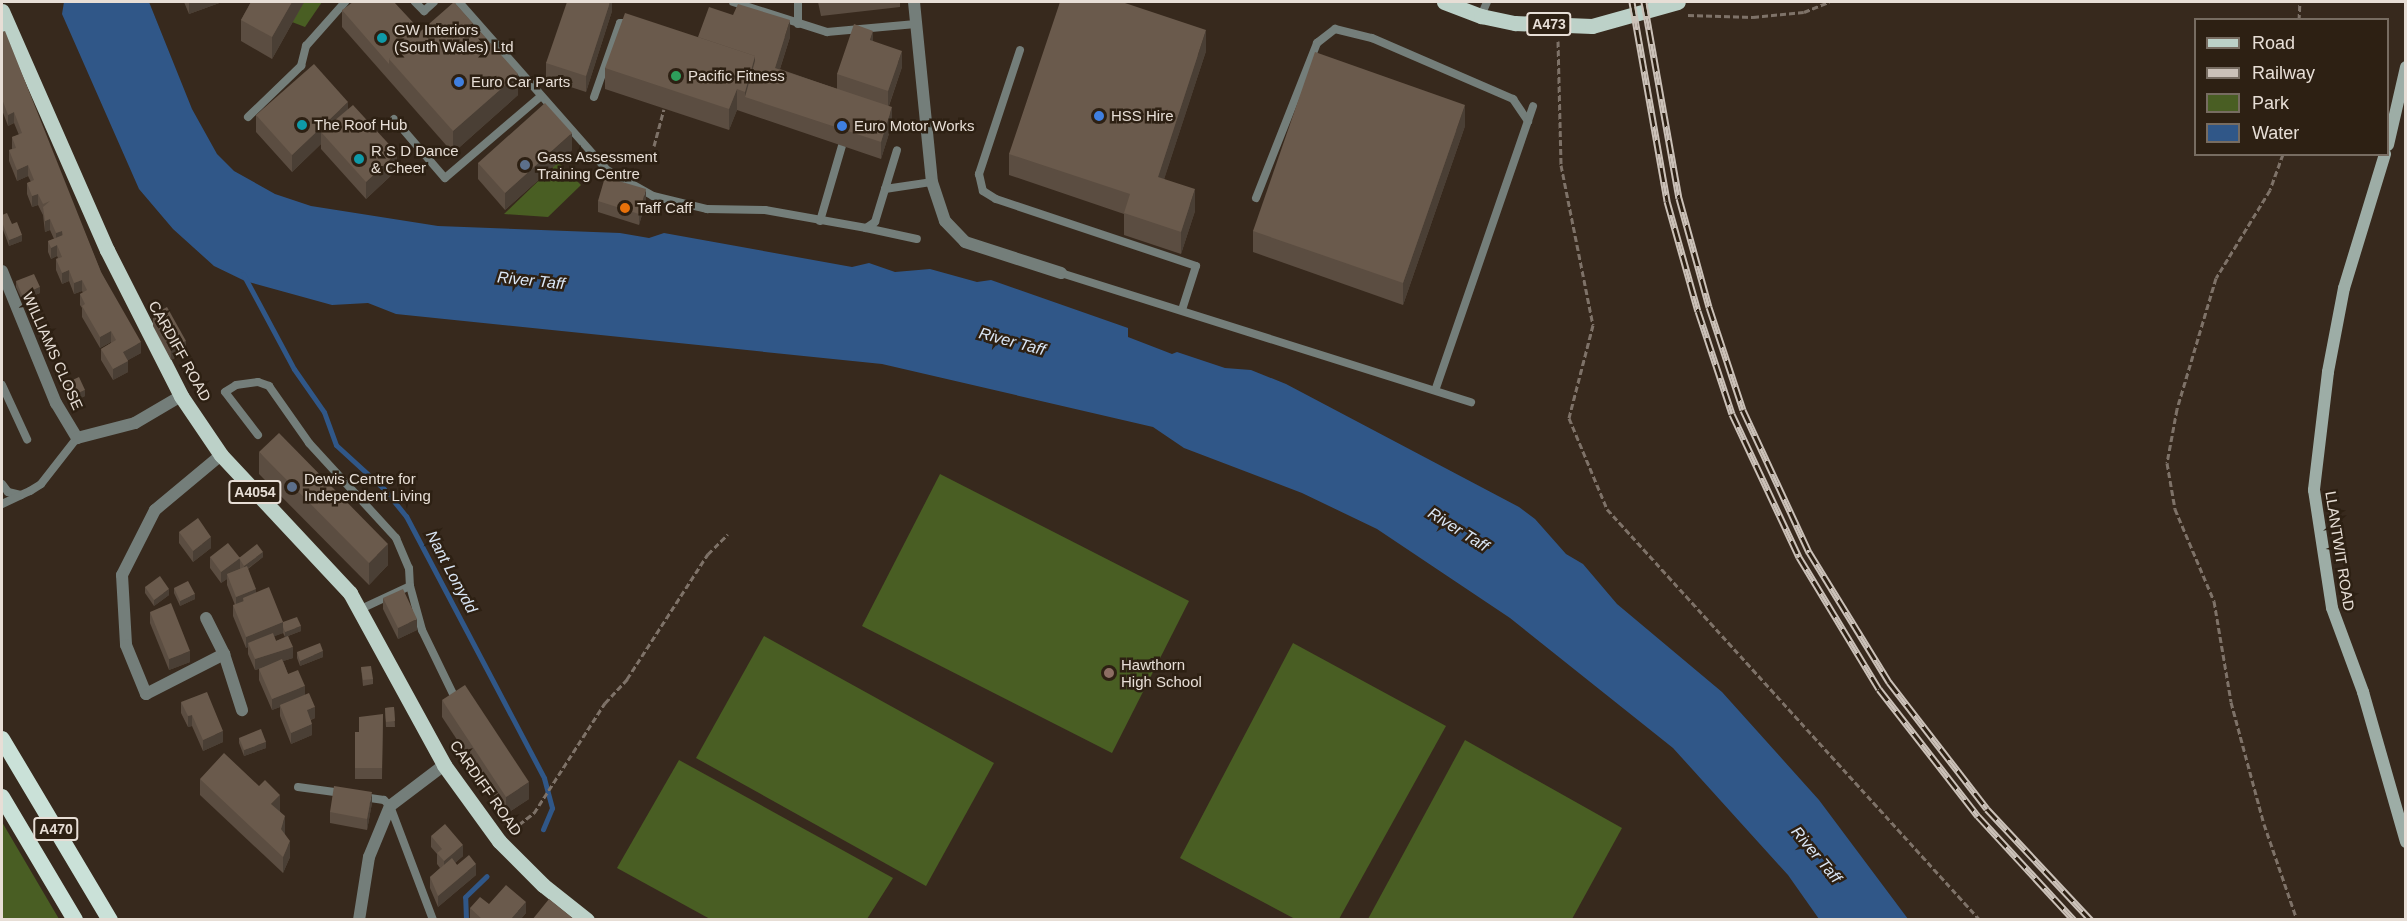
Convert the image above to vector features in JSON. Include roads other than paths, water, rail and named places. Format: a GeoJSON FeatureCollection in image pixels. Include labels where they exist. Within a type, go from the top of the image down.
{"type":"FeatureCollection","features":[{"type":"Feature","properties":{"kind":"highway","name":"A470"},"geometry":{"type":"LineString","coordinates":[[2,739],[110,920]]}},
{"type":"Feature","properties":{"kind":"highway","name":"A470"},"geometry":{"type":"LineString","coordinates":[[2,797],[75,920]]}},
{"type":"Feature","properties":{"kind":"main road","name":"A473"},"geometry":{"type":"LineString","coordinates":[[1444,2],[1481,16],[1515,23],[1592,26],[1681,8]]}},
{"type":"Feature","properties":{"kind":"main road","name":"CARDIFF ROAD"},"geometry":{"type":"LineString","coordinates":[[2,11],[107,250],[181,396],[221,455],[321,560],[361,609],[444,765],[498,841],[543,885],[587,920]]}},
{"type":"Feature","properties":{"kind":"main road"},"geometry":{"type":"LineString","coordinates":[[2389,141],[2406,67]]}},
{"type":"Feature","properties":{"kind":"main road","name":"LLANTWIT ROAD"},"geometry":{"type":"LineString","coordinates":[[2384,156],[2344,288],[2328,372],[2314,490],[2332,608],[2363,692],[2406,842]]}},
{"type":"Feature","properties":{"kind":"street"},"geometry":{"type":"LineString","coordinates":[[914,2],[932,182],[945,220],[965,242],[1061,273]]}},
{"type":"Feature","properties":{"kind":"street","name":"WILLIAMS CLOSE"},"geometry":{"type":"LineString","coordinates":[[2,271],[56,403],[77,438]]}},
{"type":"Feature","properties":{"kind":"street"},"geometry":{"type":"LineString","coordinates":[[77,438],[135,423],[181,396]]}},
{"type":"Feature","properties":{"kind":"street"},"geometry":{"type":"LineString","coordinates":[[221,455],[155,510],[122,575],[126,645],[146,694],[224,654]]}},
{"type":"Feature","properties":{"kind":"street"},"geometry":{"type":"LineString","coordinates":[[206,618],[224,654],[242,710]]}},
{"type":"Feature","properties":{"kind":"street"},"geometry":{"type":"LineString","coordinates":[[359,920],[369,857],[390,806],[444,765]]}},
{"type":"Feature","properties":{"kind":"lane"},"geometry":{"type":"LineString","coordinates":[[248,117],[301,66],[306,46],[345,2]]}},
{"type":"Feature","properties":{"kind":"lane"},"geometry":{"type":"LineString","coordinates":[[415,2],[424,11],[434,2]]}},
{"type":"Feature","properties":{"kind":"lane"},"geometry":{"type":"LineString","coordinates":[[459,2],[607,170],[653,196],[707,209],[765,210],[917,239]]}},
{"type":"Feature","properties":{"kind":"lane"},"geometry":{"type":"LineString","coordinates":[[733,2],[827,32],[849,32],[916,24]]}},
{"type":"Feature","properties":{"kind":"lane"},"geometry":{"type":"LineString","coordinates":[[798,2],[798,24]]}},
{"type":"Feature","properties":{"kind":"lane"},"geometry":{"type":"LineString","coordinates":[[1481,16],[1487,2]]}},
{"type":"Feature","properties":{"kind":"lane"},"geometry":{"type":"LineString","coordinates":[[594,97],[620,23],[640,22]]}},
{"type":"Feature","properties":{"kind":"lane"},"geometry":{"type":"LineString","coordinates":[[1256,198],[1317,43],[1335,29],[1372,38],[1513,99],[1527,121]]}},
{"type":"Feature","properties":{"kind":"lane"},"geometry":{"type":"LineString","coordinates":[[1020,50],[980,174],[983,191],[996,199],[1196,266],[1182,310]]}},
{"type":"Feature","properties":{"kind":"lane"},"geometry":{"type":"LineString","coordinates":[[394,119],[446,178],[541,96]]}},
{"type":"Feature","properties":{"kind":"lane"},"geometry":{"type":"LineString","coordinates":[[1436,388],[1533,106]]}},
{"type":"Feature","properties":{"kind":"lane"},"geometry":{"type":"LineString","coordinates":[[820,221],[842,146]]}},
{"type":"Feature","properties":{"kind":"lane"},"geometry":{"type":"LineString","coordinates":[[867,228],[875,222],[897,150]]}},
{"type":"Feature","properties":{"kind":"lane"},"geometry":{"type":"LineString","coordinates":[[885,189],[932,182]]}},
{"type":"Feature","properties":{"kind":"lane"},"geometry":{"type":"LineString","coordinates":[[1061,273],[1436,388],[1471,402]]}},
{"type":"Feature","properties":{"kind":"lane"},"geometry":{"type":"LineString","coordinates":[[258,435],[225,392],[236,385],[258,382],[269,386],[309,443],[396,538],[409,568],[410,586],[422,630],[456,700]]}},
{"type":"Feature","properties":{"kind":"lane"},"geometry":{"type":"LineString","coordinates":[[2,385],[27,439]]}},
{"type":"Feature","properties":{"kind":"lane"},"geometry":{"type":"LineString","coordinates":[[2,504],[41,484],[77,438]]}},
{"type":"Feature","properties":{"kind":"lane"},"geometry":{"type":"LineString","coordinates":[[2,484],[8,492],[21,495]]}},
{"type":"Feature","properties":{"kind":"lane"},"geometry":{"type":"LineString","coordinates":[[361,609],[410,586]]}},
{"type":"Feature","properties":{"kind":"lane"},"geometry":{"type":"LineString","coordinates":[[298,787],[384,800],[390,806],[433,920]]}},
{"type":"Feature","properties":{"kind":"water","name":"River Taff"},"geometry":{"type":"Polygon","coordinates":[[[64,2],[149,2],[192,109],[217,154],[234,171],[275,194],[311,206],[438,226],[620,233],[649,238],[664,233],[852,267],[869,263],[895,272],[930,269],[977,282],[991,280],[1128,328],[1128,337],[1172,354],[1177,352],[1225,368],[1251,370],[1286,384],[1519,507],[1535,519],[1566,554],[1583,564],[1617,604],[1722,692],[1819,800],[1908,919],[1819,919],[1788,875],[1673,748],[1510,618],[1377,529],[1302,493],[1184,448],[1153,427],[882,364],[396,314],[368,303],[332,305],[245,281],[214,266],[173,229],[139,189],[62,14],[64,2]]]}},
{"type":"Feature","properties":{"kind":"waterway","name":"Nant Lonydd"},"geometry":{"type":"LineString","coordinates":[[243,274],[294,369],[324,412],[336,445],[384,489],[406,516],[544,778],[552,808],[543,829]]}},
{"type":"Feature","properties":{"kind":"waterway","name":"Nant Lonydd"},"geometry":{"type":"LineString","coordinates":[[466,920],[465,897],[487,876]]}},
{"type":"Feature","properties":{"kind":"railway"},"geometry":{"type":"LineString","coordinates":[[1632,2],[1667,201],[1698,311],[1732,414],[1799,557],[1879,689],[1978,816],[2074,920]]}},
{"type":"Feature","properties":{"kind":"railway"},"geometry":{"type":"LineString","coordinates":[[1644,2],[1679,198],[1709,307],[1743,410],[1809,552],[1889,682],[1987,809],[2091,920]]}},
{"type":"Feature","properties":{"kind":"place","name":"GW Interiors (South Wales) Ltd"},"geometry":{"type":"Point","coordinates":[382,38]}},
{"type":"Feature","properties":{"kind":"place","name":"Pacific Fitness"},"geometry":{"type":"Point","coordinates":[676,76]}},
{"type":"Feature","properties":{"kind":"place","name":"Euro Car Parts"},"geometry":{"type":"Point","coordinates":[459,82]}},
{"type":"Feature","properties":{"kind":"place","name":"HSS Hire"},"geometry":{"type":"Point","coordinates":[1099,116]}},
{"type":"Feature","properties":{"kind":"place","name":"The Roof Hub"},"geometry":{"type":"Point","coordinates":[302,125]}},
{"type":"Feature","properties":{"kind":"place","name":"Euro Motor Works"},"geometry":{"type":"Point","coordinates":[842,126]}},
{"type":"Feature","properties":{"kind":"place","name":"R S D Dance & Cheer"},"geometry":{"type":"Point","coordinates":[359,159]}},
{"type":"Feature","properties":{"kind":"place","name":"Gass Assessment Training Centre"},"geometry":{"type":"Point","coordinates":[525,165]}},
{"type":"Feature","properties":{"kind":"place","name":"Taff Caff"},"geometry":{"type":"Point","coordinates":[625,208]}},
{"type":"Feature","properties":{"kind":"place","name":"Dewis Centre for Independent Living"},"geometry":{"type":"Point","coordinates":[292,487]}},
{"type":"Feature","properties":{"kind":"place","name":"Hawthorn High School"},"geometry":{"type":"Point","coordinates":[1109,673]}}]}
